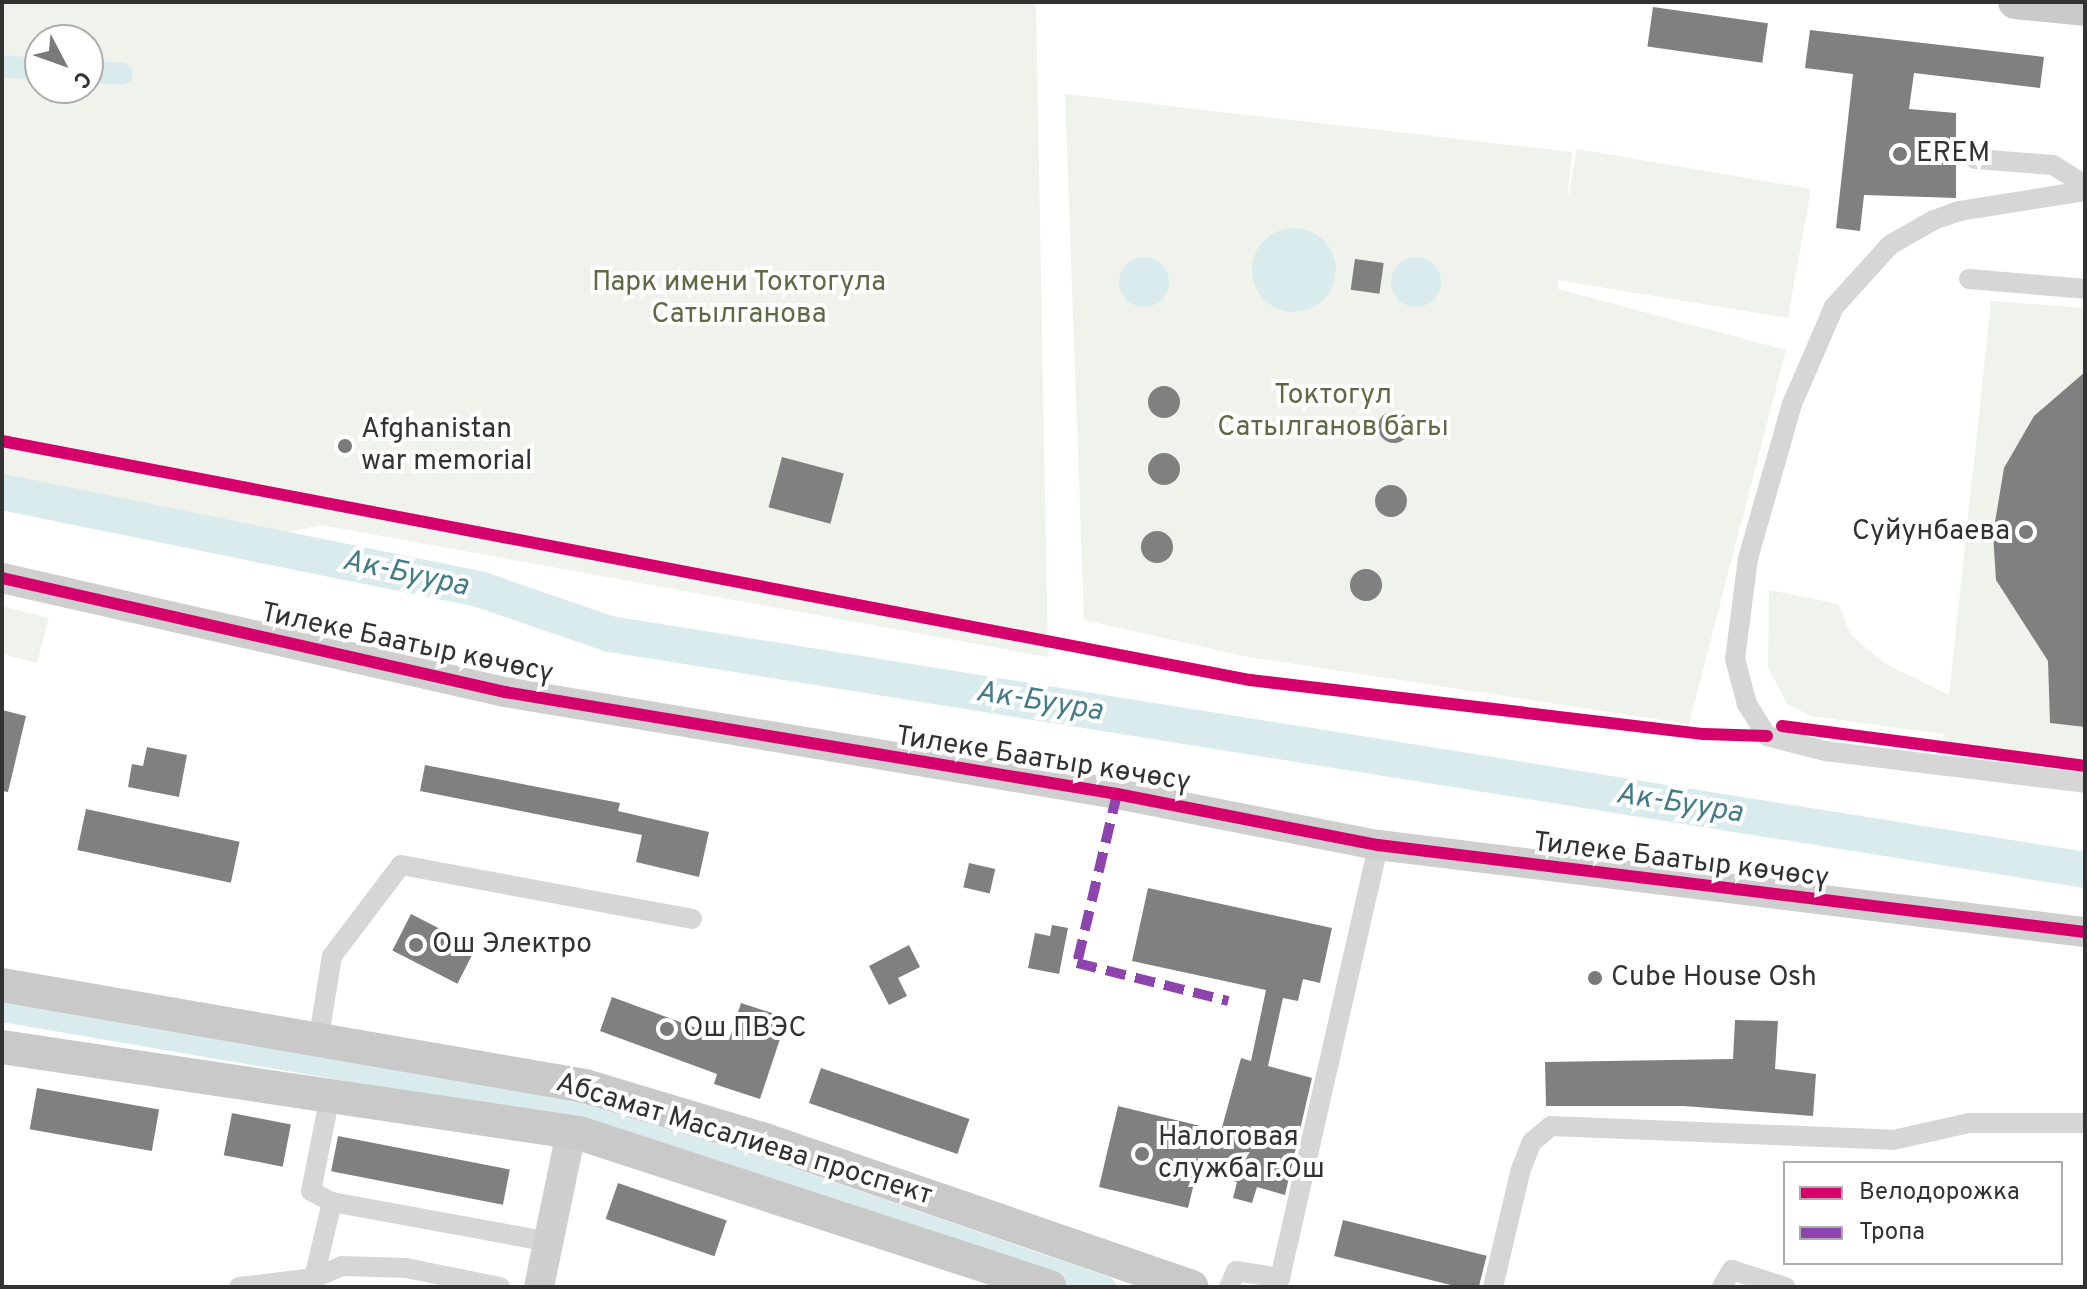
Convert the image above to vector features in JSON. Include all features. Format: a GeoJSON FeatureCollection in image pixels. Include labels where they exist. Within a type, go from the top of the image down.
{"type":"FeatureCollection","features":[{"type":"Feature","properties":{"kind":"main road"},"geometry":{"type":"LineString","coordinates":[[2015,2],[2085,9]]}},
{"type":"Feature","properties":{"kind":"main road","name":"Абсамат Масалиева проспект"},"geometry":{"type":"LineString","coordinates":[[2,985],[319,1036],[585,1086],[768,1141],[1192,1287]]}},
{"type":"Feature","properties":{"kind":"main road","name":"Абсамат Масалиева проспект"},"geometry":{"type":"LineString","coordinates":[[2,1047],[571,1132],[997,1279],[1049,1287]]}},
{"type":"Feature","properties":{"kind":"street"},"geometry":{"type":"LineString","coordinates":[[1975,159],[2053,165],[2085,188]]}},
{"type":"Feature","properties":{"kind":"street"},"geometry":{"type":"LineString","coordinates":[[2085,188],[1959,211],[1932,221],[1890,245],[1834,307],[1792,404],[1748,558],[1735,659],[1747,704],[1767,736],[1825,751],[2085,783]]}},
{"type":"Feature","properties":{"kind":"street"},"geometry":{"type":"LineString","coordinates":[[1969,279],[2085,289]]}},
{"type":"Feature","properties":{"kind":"street","name":"Тилеке Баатыр көчөсү"},"geometry":{"type":"LineString","coordinates":[[2,578],[505,692],[1117,794],[1378,845],[2085,932]]}},
{"type":"Feature","properties":{"kind":"street"},"geometry":{"type":"LineString","coordinates":[[1229,1287],[1236,1271],[1280,1278],[1378,845]]}},
{"type":"Feature","properties":{"kind":"street"},"geometry":{"type":"LineString","coordinates":[[319,1036],[332,956],[401,865],[692,919]]}},
{"type":"Feature","properties":{"kind":"street"},"geometry":{"type":"LineString","coordinates":[[330,1096],[311,1191],[332,1202],[549,1242]]}},
{"type":"Feature","properties":{"kind":"street"},"geometry":{"type":"LineString","coordinates":[[1493,1287],[1521,1169],[1532,1142],[1551,1126],[1893,1140],[1969,1123],[2085,1123]]}},
{"type":"Feature","properties":{"kind":"street"},"geometry":{"type":"LineString","coordinates":[[539,1287],[571,1132]]}},
{"type":"Feature","properties":{"kind":"street"},"geometry":{"type":"LineString","coordinates":[[314,1278],[332,1202]]}},
{"type":"Feature","properties":{"kind":"street"},"geometry":{"type":"LineString","coordinates":[[336,1287],[342,1266]]}},
{"type":"Feature","properties":{"kind":"street"},"geometry":{"type":"LineString","coordinates":[[239,1287],[314,1278],[342,1266],[406,1268],[500,1287]]}},
{"type":"Feature","properties":{"kind":"street"},"geometry":{"type":"LineString","coordinates":[[1722,1287],[1732,1270],[1785,1287]]}},
{"type":"Feature","properties":{"kind":"green space","name":"Парк имени Токтогула Сатылганова"},"geometry":{"type":"Polygon","coordinates":[[[2,2],[1036,2],[1048,657],[321,525],[265,537],[2,482],[2,2]]]}},
{"type":"Feature","properties":{"kind":"green space","name":"Токтогул Сатылганов багы"},"geometry":{"type":"Polygon","coordinates":[[[1065,94],[1572,152],[1567,203],[1577,149],[1811,189],[1788,318],[1558,280],[1558,289],[1786,350],[1689,724],[1248,657],[1084,620],[1065,94]]]}},
{"type":"Feature","properties":{"kind":"green space","name":"Суйунбаева"},"geometry":{"type":"Polygon","coordinates":[[[1991,301],[2085,308],[2085,773],[1943,756],[1944,734],[1811,716],[1787,704],[1768,667],[1769,590],[1838,604],[1851,635],[1884,663],[1949,695],[1991,301]]]}},
{"type":"Feature","properties":{"kind":"green space"},"geometry":{"type":"Polygon","coordinates":[[[2,606],[49,618],[37,663],[2,654],[2,606]]]}},
{"type":"Feature","properties":{"kind":"shaded area"},"geometry":{"type":"Polygon","coordinates":[[[1294,228],[1310,231],[1324,240],[1333,254],[1336,270],[1333,286],[1324,300],[1310,309],[1294,312],[1278,309],[1264,300],[1255,286],[1252,270],[1255,254],[1264,240],[1278,231],[1294,228]]]}},
{"type":"Feature","properties":{"kind":"shaded area"},"geometry":{"type":"Polygon","coordinates":[[[1144,257],[1162,264],[1169,282],[1162,300],[1144,307],[1126,300],[1119,282],[1126,264],[1144,257]]]}},
{"type":"Feature","properties":{"kind":"shaded area"},"geometry":{"type":"Polygon","coordinates":[[[1406,258],[1426,258],[1440,272],[1440,292],[1426,306],[1406,306],[1392,292],[1392,272],[1406,258]]]}},
{"type":"Feature","properties":{"kind":"building"},"geometry":{"type":"Polygon","coordinates":[[[1653,7],[1768,23],[1762,63],[1647,47],[1653,7]]]}},
{"type":"Feature","properties":{"kind":"building"},"geometry":{"type":"Polygon","coordinates":[[[1810,30],[2044,57],[2040,88],[1914,73],[1909,109],[1956,113],[1956,198],[1864,195],[1860,231],[1836,228],[1853,74],[1805,68],[1810,30]]]}},
{"type":"Feature","properties":{"kind":"building"},"geometry":{"type":"Polygon","coordinates":[[[1355,259],[1384,263],[1379,294],[1351,290],[1355,259]]]}},
{"type":"Feature","properties":{"kind":"building"},"geometry":{"type":"Polygon","coordinates":[[[2085,372],[2085,727],[2050,723],[2048,661],[1996,580],[1993,534],[2004,468],[2034,416],[2085,372]]]}},
{"type":"Feature","properties":{"kind":"building"},"geometry":{"type":"Polygon","coordinates":[[[1164,386],[1175,391],[1180,402],[1175,413],[1164,418],[1153,413],[1148,402],[1153,391],[1164,386]]]}},
{"type":"Feature","properties":{"kind":"building"},"geometry":{"type":"Polygon","coordinates":[[[1394,411],[1405,416],[1410,427],[1405,438],[1394,443],[1383,438],[1378,427],[1383,416],[1394,411]]]}},
{"type":"Feature","properties":{"kind":"building"},"geometry":{"type":"Polygon","coordinates":[[[1164,453],[1175,458],[1180,469],[1175,480],[1164,485],[1153,480],[1148,469],[1153,458],[1164,453]]]}},
{"type":"Feature","properties":{"kind":"building"},"geometry":{"type":"Polygon","coordinates":[[[782,457],[844,474],[830,524],[769,507],[782,457]]]}},
{"type":"Feature","properties":{"kind":"building"},"geometry":{"type":"Polygon","coordinates":[[[1391,485],[1402,490],[1407,501],[1402,512],[1391,517],[1380,512],[1375,501],[1380,490],[1391,485]]]}},
{"type":"Feature","properties":{"kind":"building"},"geometry":{"type":"Polygon","coordinates":[[[1157,531],[1168,536],[1173,547],[1168,558],[1157,563],[1146,558],[1141,547],[1146,536],[1157,531]]]}},
{"type":"Feature","properties":{"kind":"building"},"geometry":{"type":"Polygon","coordinates":[[[1366,569],[1377,574],[1382,585],[1377,596],[1366,601],[1355,596],[1350,585],[1355,574],[1366,569]]]}},
{"type":"Feature","properties":{"kind":"building"},"geometry":{"type":"Polygon","coordinates":[[[2,710],[26,716],[8,792],[2,791],[2,710]]]}},
{"type":"Feature","properties":{"kind":"building"},"geometry":{"type":"Polygon","coordinates":[[[147,747],[187,755],[179,797],[128,787],[132,764],[143,766],[147,747]]]}},
{"type":"Feature","properties":{"kind":"building"},"geometry":{"type":"Polygon","coordinates":[[[425,765],[620,803],[618,811],[709,832],[699,877],[636,862],[642,835],[420,791],[425,765]]]}},
{"type":"Feature","properties":{"kind":"building"},"geometry":{"type":"Polygon","coordinates":[[[86,809],[240,842],[231,883],[77,850],[86,809]]]}},
{"type":"Feature","properties":{"kind":"building"},"geometry":{"type":"Polygon","coordinates":[[[969,863],[995,869],[990,893],[963,887],[969,863]]]}},
{"type":"Feature","properties":{"kind":"building"},"geometry":{"type":"Polygon","coordinates":[[[1148,888],[1332,928],[1320,983],[1303,979],[1298,1001],[1283,998],[1268,1066],[1312,1078],[1285,1195],[1257,1187],[1252,1203],[1233,1198],[1237,1182],[1197,1171],[1188,1208],[1099,1187],[1118,1106],[1221,1131],[1241,1058],[1251,1061],[1266,990],[1132,961],[1148,888]]]}},
{"type":"Feature","properties":{"kind":"building"},"geometry":{"type":"Polygon","coordinates":[[[411,914],[476,947],[457,984],[392,951],[411,914]]]}},
{"type":"Feature","properties":{"kind":"building"},"geometry":{"type":"Polygon","coordinates":[[[1052,925],[1068,928],[1059,974],[1028,968],[1035,933],[1050,936],[1052,925]]]}},
{"type":"Feature","properties":{"kind":"building"},"geometry":{"type":"Polygon","coordinates":[[[909,945],[920,967],[898,978],[907,996],[889,1005],[869,966],[909,945]]]}},
{"type":"Feature","properties":{"kind":"building"},"geometry":{"type":"Polygon","coordinates":[[[612,997],[729,1040],[741,1003],[787,1018],[760,1099],[714,1084],[717,1074],[600,1031],[612,997]]]}},
{"type":"Feature","properties":{"kind":"building"},"geometry":{"type":"Polygon","coordinates":[[[1735,1020],[1778,1021],[1775,1069],[1816,1074],[1813,1116],[1684,1106],[1546,1106],[1545,1062],[1733,1059],[1735,1020]]]}},
{"type":"Feature","properties":{"kind":"building"},"geometry":{"type":"Polygon","coordinates":[[[821,1068],[969,1119],[957,1154],[809,1103],[821,1068]]]}},
{"type":"Feature","properties":{"kind":"building"},"geometry":{"type":"Polygon","coordinates":[[[37,1088],[159,1110],[152,1151],[30,1129],[37,1088]]]}},
{"type":"Feature","properties":{"kind":"building"},"geometry":{"type":"Polygon","coordinates":[[[232,1113],[291,1124],[283,1167],[224,1155],[232,1113]]]}},
{"type":"Feature","properties":{"kind":"building"},"geometry":{"type":"Polygon","coordinates":[[[338,1136],[510,1169],[503,1205],[331,1171],[338,1136]]]}},
{"type":"Feature","properties":{"kind":"building"},"geometry":{"type":"Polygon","coordinates":[[[618,1183],[727,1220],[714,1256],[606,1219],[618,1183]]]}},
{"type":"Feature","properties":{"kind":"building"},"geometry":{"type":"Polygon","coordinates":[[[1343,1220],[1487,1256],[1479,1287],[1459,1287],[1334,1256],[1343,1220]]]}},
{"type":"Feature","properties":{"kind":"waterway"},"geometry":{"type":"LineString","coordinates":[[2,66],[24,68]]}},
{"type":"Feature","properties":{"kind":"waterway"},"geometry":{"type":"LineString","coordinates":[[104,73],[122,74]]}},
{"type":"Feature","properties":{"kind":"waterway","name":"Ак-Буура"},"geometry":{"type":"LineString","coordinates":[[2,492],[482,590],[610,634],[2085,870]]}},
{"type":"Feature","properties":{"kind":"waterway"},"geometry":{"type":"LineString","coordinates":[[2,1011],[603,1114],[1105,1287]]}},
{"type":"Feature","properties":{"kind":"marked path"},"geometry":{"type":"LineString","coordinates":[[1117,794],[1077,963],[1228,1001]]}},
{"type":"Feature","properties":{"kind":"cycle path"},"geometry":{"type":"LineString","coordinates":[[2,441],[1250,680],[1704,734],[1767,736]]}},
{"type":"Feature","properties":{"kind":"cycle path"},"geometry":{"type":"LineString","coordinates":[[2,578],[505,692],[1117,794],[1378,845],[2085,932]]}},
{"type":"Feature","properties":{"kind":"cycle path"},"geometry":{"type":"LineString","coordinates":[[1782,726],[2085,766]]}},
{"type":"Feature","properties":{"kind":"place","name":"EREM"},"geometry":{"type":"Point","coordinates":[1900,154]}},
{"type":"Feature","properties":{"kind":"place","name":"Afghanistan war memorial"},"geometry":{"type":"Point","coordinates":[345,446]}},
{"type":"Feature","properties":{"kind":"place","name":"Суйунбаева"},"geometry":{"type":"Point","coordinates":[2026,532]}},
{"type":"Feature","properties":{"kind":"place","name":"Ош Электро"},"geometry":{"type":"Point","coordinates":[416,945]}},
{"type":"Feature","properties":{"kind":"place","name":"Cube House Osh"},"geometry":{"type":"Point","coordinates":[1595,978]}},
{"type":"Feature","properties":{"kind":"place","name":"Ош ПВЭС"},"geometry":{"type":"Point","coordinates":[667,1029]}},
{"type":"Feature","properties":{"kind":"place","name":"Налоговая служба г.Ош"},"geometry":{"type":"Point","coordinates":[1142,1154]}}]}
